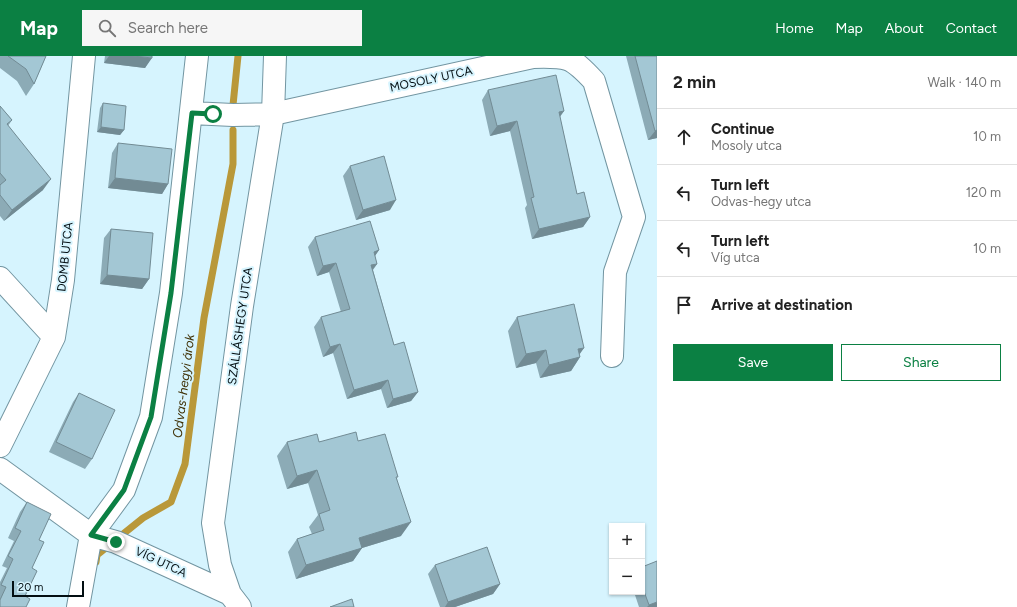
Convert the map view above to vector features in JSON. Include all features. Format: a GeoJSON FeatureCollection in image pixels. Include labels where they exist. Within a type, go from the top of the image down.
{"type":"FeatureCollection","features":[{"type":"Feature","properties":{"kind":"street","name":"DOMB UTCA"},"geometry":{"type":"LineString","coordinates":[[0,446],[54,337],[63,280],[84,56]]}},
{"type":"Feature","properties":{"kind":"street"},"geometry":{"type":"LineString","coordinates":[[78,607],[91,535],[124,490],[151,417],[171,293],[192,113],[197,56]]}},
{"type":"Feature","properties":{"kind":"street","name":"SZÁLLÁSHEGY UTCA"},"geometry":{"type":"LineString","coordinates":[[235,600],[220,565],[213,524],[242,306],[273,114],[275,56]]}},
{"type":"Feature","properties":{"kind":"street","name":"MOSOLY UTCA"},"geometry":{"type":"LineString","coordinates":[[192,113],[234,115],[273,114],[533,57],[562,56],[579,63],[594,81],[634,217],[615,272],[612,356]]}},
{"type":"Feature","properties":{"kind":"street"},"geometry":{"type":"LineString","coordinates":[[0,278],[54,337]]}},
{"type":"Feature","properties":{"kind":"street","name":"VÍG UTCA"},"geometry":{"type":"LineString","coordinates":[[0,468],[91,535],[116,542],[235,600]]}},
{"type":"Feature","properties":{"kind":"building"},"geometry":{"type":"Polygon","coordinates":[[[8,56],[46,56],[34,84],[26,69],[8,56]]]}},
{"type":"Feature","properties":{"kind":"building"},"geometry":{"type":"Polygon","coordinates":[[[133,56],[152,56],[152,58],[133,56]]]}},
{"type":"Feature","properties":{"kind":"building"},"geometry":{"type":"Polygon","coordinates":[[[635,56],[657,56],[657,130],[655,131],[635,56]]]}},
{"type":"Feature","properties":{"kind":"building"},"geometry":{"type":"Polygon","coordinates":[[[556,75],[564,111],[559,112],[577,194],[584,192],[590,217],[539,229],[531,198],[534,197],[517,121],[497,126],[488,90],[556,75]]]}},
{"type":"Feature","properties":{"kind":"building"},"geometry":{"type":"Polygon","coordinates":[[[103,103],[126,106],[124,130],[101,127],[103,103]]]}},
{"type":"Feature","properties":{"kind":"building"},"geometry":{"type":"Polygon","coordinates":[[[0,106],[12,120],[7,124],[51,179],[12,210],[0,195],[0,185],[6,180],[0,173],[0,106]]]}},
{"type":"Feature","properties":{"kind":"building"},"geometry":{"type":"Polygon","coordinates":[[[118,143],[172,149],[168,184],[115,178],[118,143]]]}},
{"type":"Feature","properties":{"kind":"building"},"geometry":{"type":"Polygon","coordinates":[[[384,156],[396,200],[363,210],[350,166],[384,156]]]}},
{"type":"Feature","properties":{"kind":"building"},"geometry":{"type":"Polygon","coordinates":[[[370,221],[379,250],[374,252],[377,264],[371,265],[394,345],[404,342],[418,392],[393,399],[388,380],[354,390],[340,344],[330,347],[321,317],[350,309],[336,263],[323,266],[315,237],[370,221]]]}},
{"type":"Feature","properties":{"kind":"building"},"geometry":{"type":"Polygon","coordinates":[[[111,229],[153,233],[149,279],[107,275],[111,229]]]}},
{"type":"Feature","properties":{"kind":"building"},"geometry":{"type":"Polygon","coordinates":[[[574,304],[584,348],[578,349],[580,357],[549,365],[546,350],[526,354],[517,317],[574,304]]]}},
{"type":"Feature","properties":{"kind":"building"},"geometry":{"type":"Polygon","coordinates":[[[79,393],[115,410],[92,459],[56,442],[79,393]]]}},
{"type":"Feature","properties":{"kind":"building"},"geometry":{"type":"Polygon","coordinates":[[[356,432],[358,441],[385,434],[398,477],[396,477],[411,522],[359,538],[362,548],[306,565],[297,539],[324,530],[319,514],[330,510],[317,470],[297,476],[287,442],[317,434],[319,442],[356,432]]]}},
{"type":"Feature","properties":{"kind":"building"},"geometry":{"type":"Polygon","coordinates":[[[27,502],[51,514],[39,540],[44,542],[32,568],[37,571],[25,596],[30,599],[26,607],[0,607],[0,600],[6,587],[1,585],[13,559],[8,556],[21,531],[15,528],[27,502]]]}},
{"type":"Feature","properties":{"kind":"building"},"geometry":{"type":"Polygon","coordinates":[[[487,547],[500,584],[448,602],[435,565],[487,547]]]}},
{"type":"Feature","properties":{"kind":"building"},"geometry":{"type":"Polygon","coordinates":[[[657,561],[657,602],[649,605],[645,594],[645,566],[657,561]]]}},
{"type":"Feature","properties":{"kind":"building"},"geometry":{"type":"Polygon","coordinates":[[[352,599],[354,607],[330,607],[352,599]]]}},
{"type":"Feature","properties":{"kind":"waterway","name":"Odvas-hegyi árok"},"geometry":{"type":"LineString","coordinates":[[233,105],[238,56]]}},
{"type":"Feature","properties":{"kind":"waterway","name":"Odvas-hegyi árok"},"geometry":{"type":"LineString","coordinates":[[96,562],[97,555],[143,518],[171,502],[185,464],[204,318],[233,164],[233,130]]}},
{"type":"Feature","properties":{"kind":"route"},"geometry":{"type":"LineString","coordinates":[[116,542],[91,535],[124,490],[151,417],[171,293],[192,113],[213,114]]}}]}
